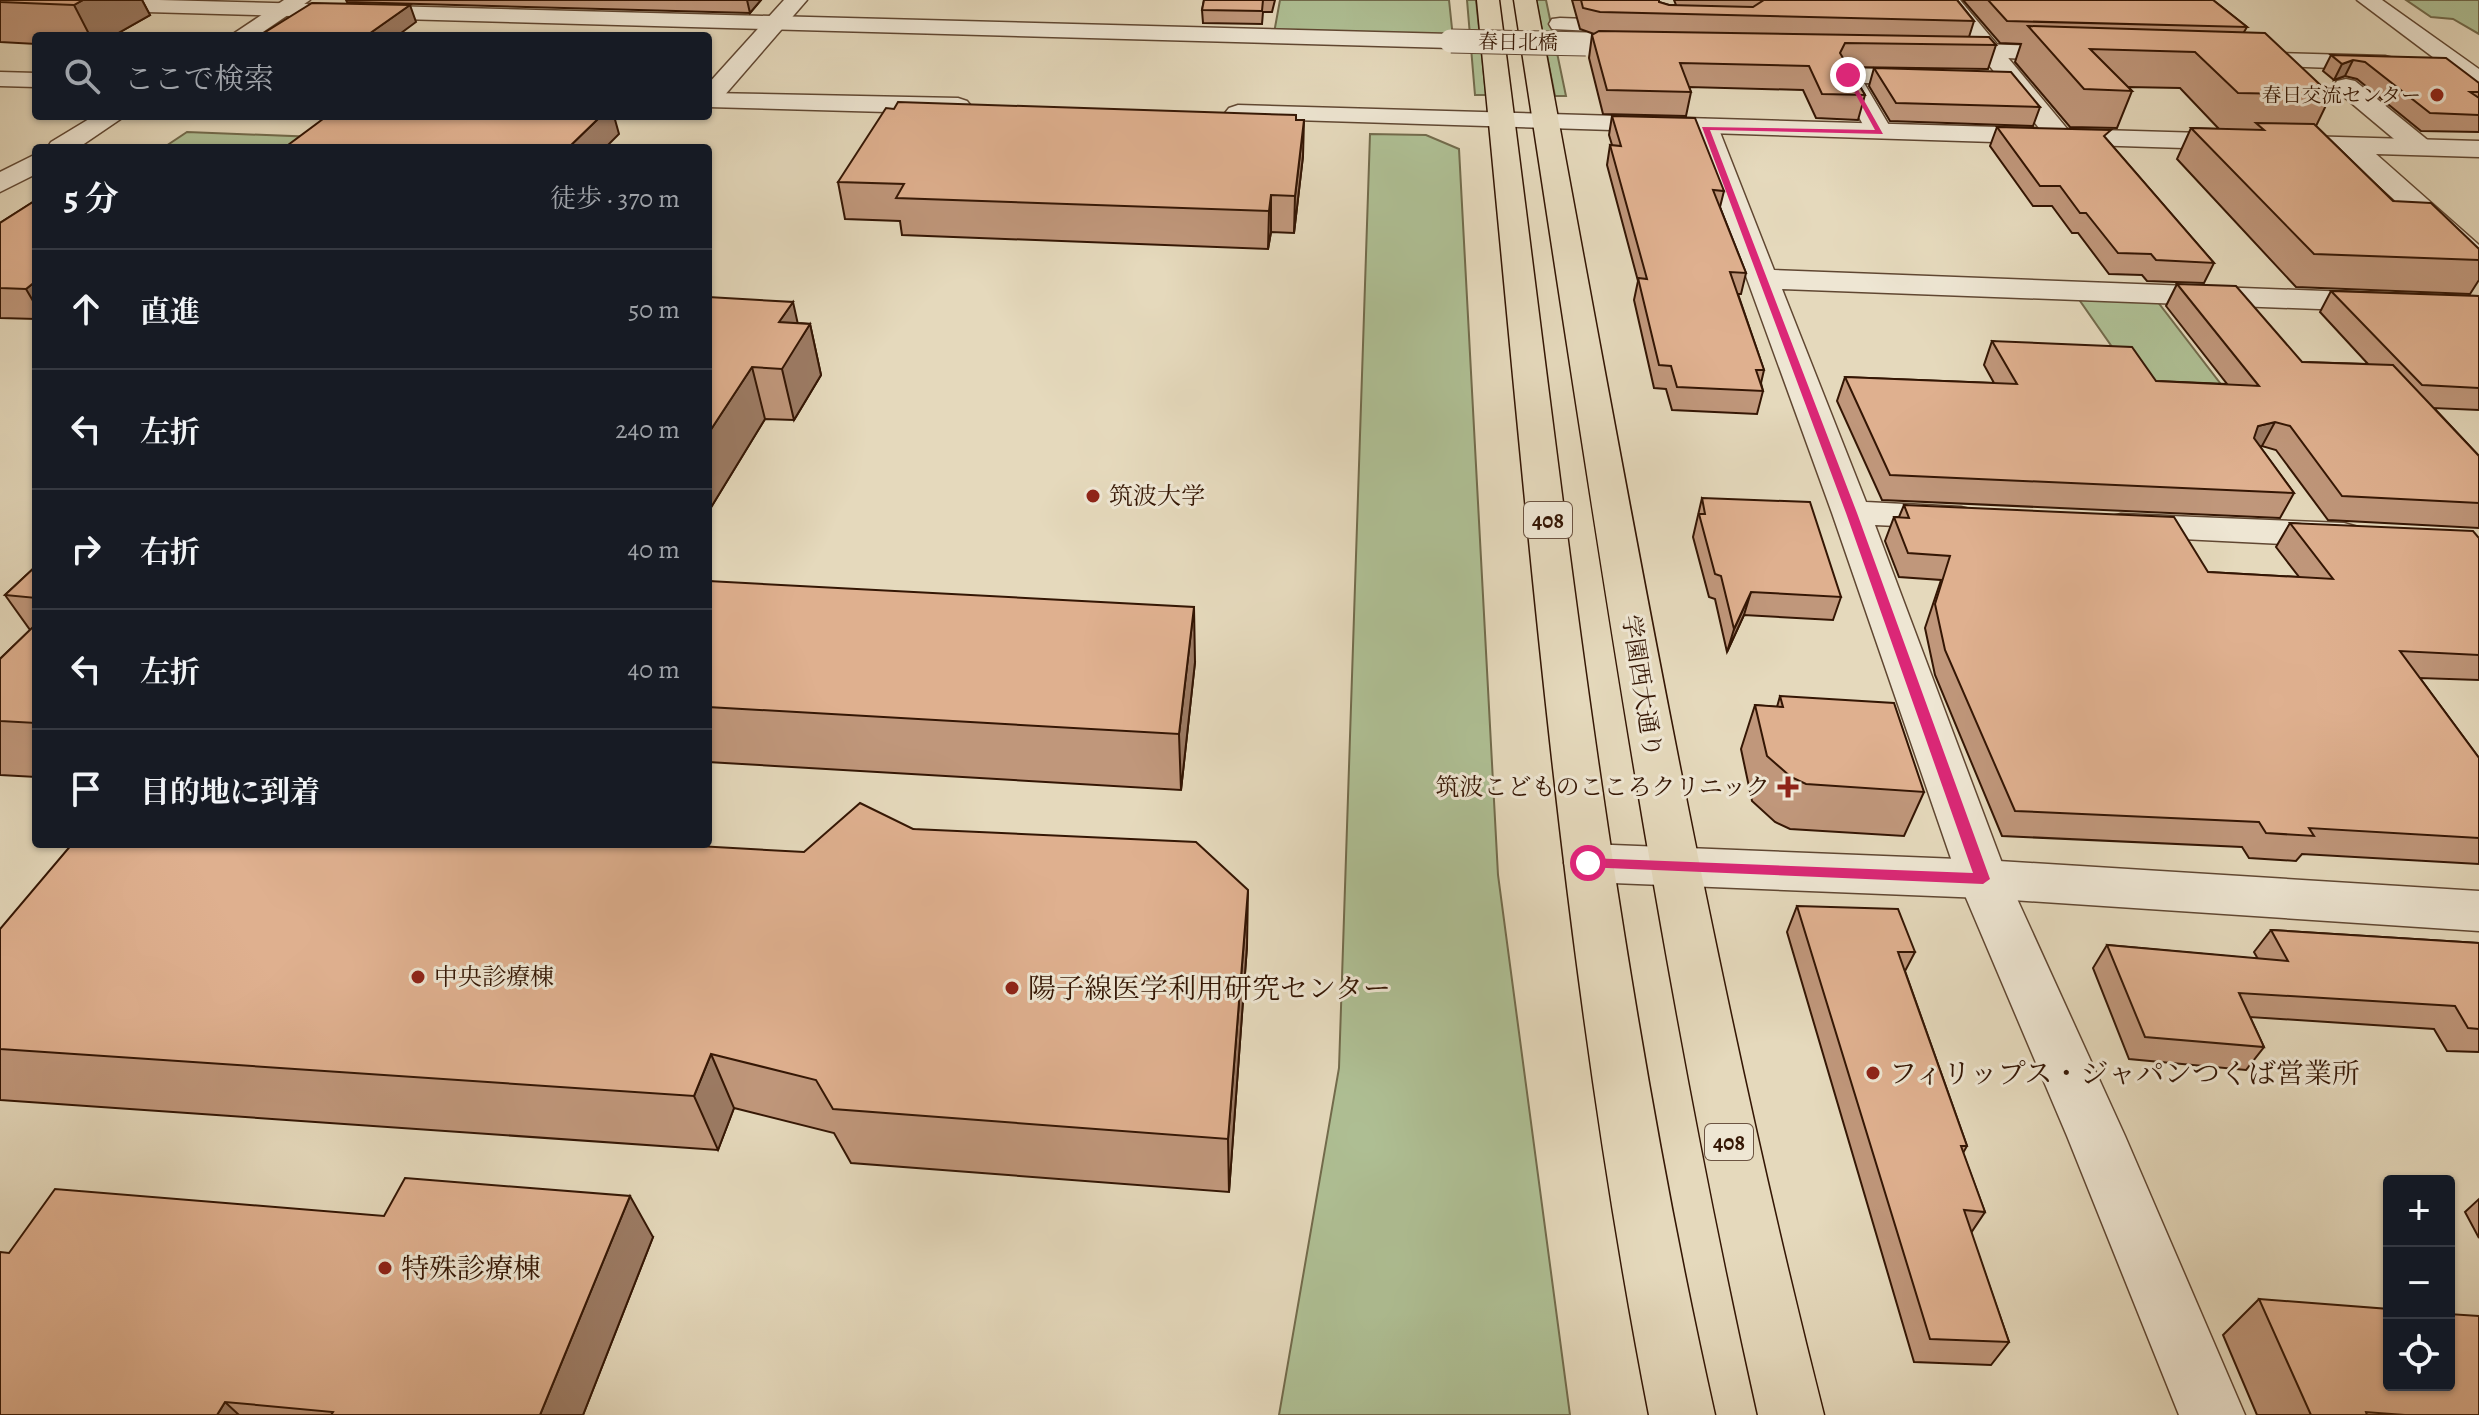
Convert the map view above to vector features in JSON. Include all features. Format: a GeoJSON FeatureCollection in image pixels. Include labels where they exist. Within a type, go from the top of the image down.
{"type":"FeatureCollection","features":[{"type":"Feature","properties":{"kind":"highway","name":"408"},"geometry":{"type":"LineString","coordinates":[[1488,0],[1588,863],[1650,1258],[1682,1415]]}},
{"type":"Feature","properties":{"kind":"highway","name":"学園西大通り"},"geometry":{"type":"LineString","coordinates":[[1525,0],[1672,868],[1756,1279],[1791,1415]]}},
{"type":"Feature","properties":{"kind":"street"},"geometry":{"type":"LineString","coordinates":[[712,95],[796,0]]}},
{"type":"Feature","properties":{"kind":"street"},"geometry":{"type":"LineString","coordinates":[[1948,0],[2060,137]]}},
{"type":"Feature","properties":{"kind":"street"},"geometry":{"type":"LineString","coordinates":[[2368,0],[2479,80]]}},
{"type":"Feature","properties":{"kind":"street","name":"春日北橋"},"geometry":{"type":"LineString","coordinates":[[0,2],[292,4],[1312,37],[1455,33],[1586,44],[1658,40],[1614,26],[1560,24]]}},
{"type":"Feature","properties":{"kind":"street"},"geometry":{"type":"LineString","coordinates":[[247,32],[292,4]]}},
{"type":"Feature","properties":{"kind":"street"},"geometry":{"type":"LineString","coordinates":[[2246,40],[2269,60]]}},
{"type":"Feature","properties":{"kind":"street"},"geometry":{"type":"LineString","coordinates":[[1929,49],[2098,54]]}},
{"type":"Feature","properties":{"kind":"street"},"geometry":{"type":"LineString","coordinates":[[2222,58],[2458,65]]}},
{"type":"Feature","properties":{"kind":"street"},"geometry":{"type":"LineString","coordinates":[[1880,132],[1848,75],[1952,78]]}},
{"type":"Feature","properties":{"kind":"street"},"geometry":{"type":"LineString","coordinates":[[0,79],[32,80]]}},
{"type":"Feature","properties":{"kind":"street"},"geometry":{"type":"LineString","coordinates":[[1981,79],[2011,80]]}},
{"type":"Feature","properties":{"kind":"street"},"geometry":{"type":"LineString","coordinates":[[2346,86],[2421,148]]}},
{"type":"Feature","properties":{"kind":"street"},"geometry":{"type":"LineString","coordinates":[[712,100],[989,107]]}},
{"type":"Feature","properties":{"kind":"street"},"geometry":{"type":"LineString","coordinates":[[1212,112],[2479,149]]}},
{"type":"Feature","properties":{"kind":"street"},"geometry":{"type":"LineString","coordinates":[[66,144],[106,120]]}},
{"type":"Feature","properties":{"kind":"street"},"geometry":{"type":"LineString","coordinates":[[1705,127],[1851,513],[1983,879],[2096,1136],[2212,1415]]}},
{"type":"Feature","properties":{"kind":"street"},"geometry":{"type":"LineString","coordinates":[[2350,145],[2479,261]]}},
{"type":"Feature","properties":{"kind":"street"},"geometry":{"type":"LineString","coordinates":[[0,184],[32,164]]}},
{"type":"Feature","properties":{"kind":"street"},"geometry":{"type":"LineString","coordinates":[[1761,279],[2479,306]]}},
{"type":"Feature","properties":{"kind":"street"},"geometry":{"type":"LineString","coordinates":[[2288,497],[2315,534]]}},
{"type":"Feature","properties":{"kind":"street"},"geometry":{"type":"LineString","coordinates":[[1851,513],[1997,520]]}},
{"type":"Feature","properties":{"kind":"street"},"geometry":{"type":"LineString","coordinates":[[2092,524],[2374,537]]}},
{"type":"Feature","properties":{"kind":"street"},"geometry":{"type":"LineString","coordinates":[[1588,863],[1983,879],[2479,911]]}},
{"type":"Feature","properties":{"kind":"green space"},"geometry":{"type":"Polygon","coordinates":[[[1280,0],[1449,0],[1453,38],[1274,33],[1280,0]]]}},
{"type":"Feature","properties":{"kind":"green space"},"geometry":{"type":"Polygon","coordinates":[[[1467,0],[1476,0],[1486,95],[1475,95],[1467,0]]]}},
{"type":"Feature","properties":{"kind":"green space"},"geometry":{"type":"Polygon","coordinates":[[[1536,0],[1546,0],[1566,96],[1555,96],[1536,0]]]}},
{"type":"Feature","properties":{"kind":"green space"},"geometry":{"type":"Polygon","coordinates":[[[2406,0],[2479,0],[2479,34],[2453,19],[2431,17],[2406,0]]]}},
{"type":"Feature","properties":{"kind":"green space"},"geometry":{"type":"Polygon","coordinates":[[[187,132],[315,137],[305,144],[169,144],[187,132]]]}},
{"type":"Feature","properties":{"kind":"green space"},"geometry":{"type":"Polygon","coordinates":[[[1370,134],[1426,135],[1459,149],[1498,875],[1570,1415],[1279,1415],[1339,1068],[1370,134]]]}},
{"type":"Feature","properties":{"kind":"green space"},"geometry":{"type":"Polygon","coordinates":[[[2078,298],[2157,301],[2233,400],[2147,397],[2078,298]]]}},
{"type":"Feature","properties":{"kind":"building"},"geometry":{"type":"Polygon","coordinates":[[[0,0],[83,0],[74,5],[0,0]]]}},
{"type":"Feature","properties":{"kind":"building"},"geometry":{"type":"Polygon","coordinates":[[[1204,0],[1263,0],[1262,11],[1202,10],[1204,0]]]}},
{"type":"Feature","properties":{"kind":"building"},"geometry":{"type":"Polygon","coordinates":[[[1581,0],[1659,0],[1669,5],[1753,7],[1764,0],[1957,0],[1974,21],[1600,12],[1583,8],[1581,0]]]}},
{"type":"Feature","properties":{"kind":"building"},"geometry":{"type":"Polygon","coordinates":[[[1988,0],[2213,0],[2247,27],[2007,21],[1988,0]]]}},
{"type":"Feature","properties":{"kind":"building"},"geometry":{"type":"Polygon","coordinates":[[[312,3],[410,5],[372,32],[265,32],[312,3]]]}},
{"type":"Feature","properties":{"kind":"building"},"geometry":{"type":"Polygon","coordinates":[[[2028,26],[2265,33],[2331,95],[2238,93],[2195,52],[2090,49],[2132,91],[2084,89],[2028,26]]]}},
{"type":"Feature","properties":{"kind":"building"},"geometry":{"type":"Polygon","coordinates":[[[1599,31],[1989,37],[1996,45],[1845,43],[1840,53],[1865,95],[1822,94],[1809,66],[1680,63],[1691,92],[1607,90],[1592,35],[1599,31]]]}},
{"type":"Feature","properties":{"kind":"building"},"geometry":{"type":"Polygon","coordinates":[[[2331,55],[2446,58],[2479,83],[2479,92],[2470,92],[2479,98],[2479,115],[2430,113],[2365,62],[2353,60],[2342,64],[2331,55]]]}},
{"type":"Feature","properties":{"kind":"building"},"geometry":{"type":"Polygon","coordinates":[[[1874,68],[2011,72],[2040,107],[1896,103],[1874,68]]]}},
{"type":"Feature","properties":{"kind":"building"},"geometry":{"type":"Polygon","coordinates":[[[898,102],[1296,115],[1296,120],[1304,120],[1295,196],[1271,195],[1269,211],[896,198],[904,184],[838,182],[886,108],[894,109],[898,102]]]}},
{"type":"Feature","properties":{"kind":"building"},"geometry":{"type":"Polygon","coordinates":[[[1612,116],[1695,118],[1724,191],[1713,190],[1746,273],[1730,272],[1764,370],[1756,370],[1763,391],[1677,387],[1671,366],[1659,365],[1638,278],[1647,279],[1610,145],[1621,146],[1612,116]]]}},
{"type":"Feature","properties":{"kind":"building"},"geometry":{"type":"Polygon","coordinates":[[[322,120],[597,120],[572,144],[289,144],[322,120]]]}},
{"type":"Feature","properties":{"kind":"building"},"geometry":{"type":"Polygon","coordinates":[[[2256,123],[2314,124],[2393,201],[2431,203],[2479,249],[2479,260],[2314,254],[2191,128],[2264,130],[2256,123]]]}},
{"type":"Feature","properties":{"kind":"building"},"geometry":{"type":"Polygon","coordinates":[[[1997,127],[2111,130],[2104,136],[2214,263],[2156,260],[2151,254],[2118,253],[2086,213],[2080,213],[2060,186],[2040,186],[1997,127]]]}},
{"type":"Feature","properties":{"kind":"building"},"geometry":{"type":"Polygon","coordinates":[[[32,203],[32,284],[26,289],[0,288],[0,223],[32,203]]]}},
{"type":"Feature","properties":{"kind":"building"},"geometry":{"type":"Polygon","coordinates":[[[2177,284],[2236,286],[2302,362],[2393,365],[2479,456],[2479,503],[2342,496],[2290,426],[2275,422],[2258,426],[2254,438],[2294,493],[1890,475],[1845,377],[2017,384],[1992,341],[2132,347],[2156,381],[2259,386],[2177,284]]]}},
{"type":"Feature","properties":{"kind":"building"},"geometry":{"type":"Polygon","coordinates":[[[2331,291],[2479,296],[2479,388],[2422,385],[2331,291]]]}},
{"type":"Feature","properties":{"kind":"building"},"geometry":{"type":"Polygon","coordinates":[[[712,297],[793,302],[779,322],[810,324],[782,369],[752,367],[712,428],[712,297]]]}},
{"type":"Feature","properties":{"kind":"building"},"geometry":{"type":"Polygon","coordinates":[[[1702,498],[1810,502],[1841,597],[1751,592],[1734,629],[1721,576],[1715,574],[1699,514],[1705,514],[1702,498]]]}},
{"type":"Feature","properties":{"kind":"building"},"geometry":{"type":"Polygon","coordinates":[[[1904,505],[2174,517],[2208,572],[2333,579],[2290,523],[2473,531],[2479,538],[2479,655],[2400,651],[2479,758],[2479,838],[2309,828],[2314,836],[2266,833],[2259,822],[2015,811],[1945,650],[1935,604],[1950,556],[1908,553],[1894,517],[1909,518],[1904,505]]]}},
{"type":"Feature","properties":{"kind":"building"},"geometry":{"type":"Polygon","coordinates":[[[32,570],[32,598],[5,595],[32,570]]]}},
{"type":"Feature","properties":{"kind":"building"},"geometry":{"type":"Polygon","coordinates":[[[712,581],[1194,607],[1179,734],[712,707],[712,581]]]}},
{"type":"Feature","properties":{"kind":"building"},"geometry":{"type":"Polygon","coordinates":[[[32,628],[32,723],[0,721],[0,659],[32,628]]]}},
{"type":"Feature","properties":{"kind":"building"},"geometry":{"type":"Polygon","coordinates":[[[1780,696],[1894,703],[1924,792],[1806,784],[1791,777],[1767,756],[1755,705],[1783,707],[1780,696]]]}},
{"type":"Feature","properties":{"kind":"building"},"geometry":{"type":"Polygon","coordinates":[[[860,803],[913,829],[1196,842],[1248,890],[1228,1139],[833,1109],[816,1080],[711,1054],[694,1096],[0,1049],[0,929],[69,848],[712,847],[804,852],[860,803]]]}},
{"type":"Feature","properties":{"kind":"building"},"geometry":{"type":"Polygon","coordinates":[[[1797,906],[1898,909],[1915,952],[1898,952],[1967,1146],[1961,1146],[1985,1212],[1964,1210],[2009,1342],[1930,1339],[1797,906]]]}},
{"type":"Feature","properties":{"kind":"building"},"geometry":{"type":"Polygon","coordinates":[[[2271,930],[2479,943],[2479,1029],[2468,1028],[2455,1006],[2239,993],[2264,1047],[2145,1037],[2107,945],[2288,961],[2271,930]]]}},
{"type":"Feature","properties":{"kind":"building","name":"特殊診療棟"},"geometry":{"type":"Polygon","coordinates":[[[405,1178],[630,1196],[540,1415],[331,1415],[333,1412],[225,1402],[217,1415],[0,1415],[0,1252],[9,1253],[55,1189],[384,1216],[405,1178]]]}},
{"type":"Feature","properties":{"kind":"building"},"geometry":{"type":"Polygon","coordinates":[[[2259,1299],[2383,1309],[2383,1391],[2455,1391],[2455,1314],[2479,1316],[2479,1415],[2366,1412],[2367,1415],[2311,1415],[2259,1299]]]}},
{"type":"Feature","properties":{"kind":"place","name":"春日交流センター"},"geometry":{"type":"Point","coordinates":[2437,95]}},
{"type":"Feature","properties":{"kind":"place","name":"筑波大学"},"geometry":{"type":"Point","coordinates":[1093,496]}},
{"type":"Feature","properties":{"kind":"place","name":"筑波こどものこころクリニック"},"geometry":{"type":"Point","coordinates":[1788,787]}},
{"type":"Feature","properties":{"kind":"place","name":"中央診療棟"},"geometry":{"type":"Point","coordinates":[418,977]}},
{"type":"Feature","properties":{"kind":"place","name":"陽子線医学利用研究センター"},"geometry":{"type":"Point","coordinates":[1012,988]}},
{"type":"Feature","properties":{"kind":"place","name":"フィリップス・ジャパンつくば営業所"},"geometry":{"type":"Point","coordinates":[1873,1073]}},
{"type":"Feature","properties":{"kind":"place","name":"特殊診療棟"},"geometry":{"type":"Point","coordinates":[385,1268]}},
{"type":"Feature","properties":{"kind":"route"},"geometry":{"type":"LineString","coordinates":[[1588,863],[1983,879],[1851,513],[1705,127],[1880,132],[1848,75]]}}]}
